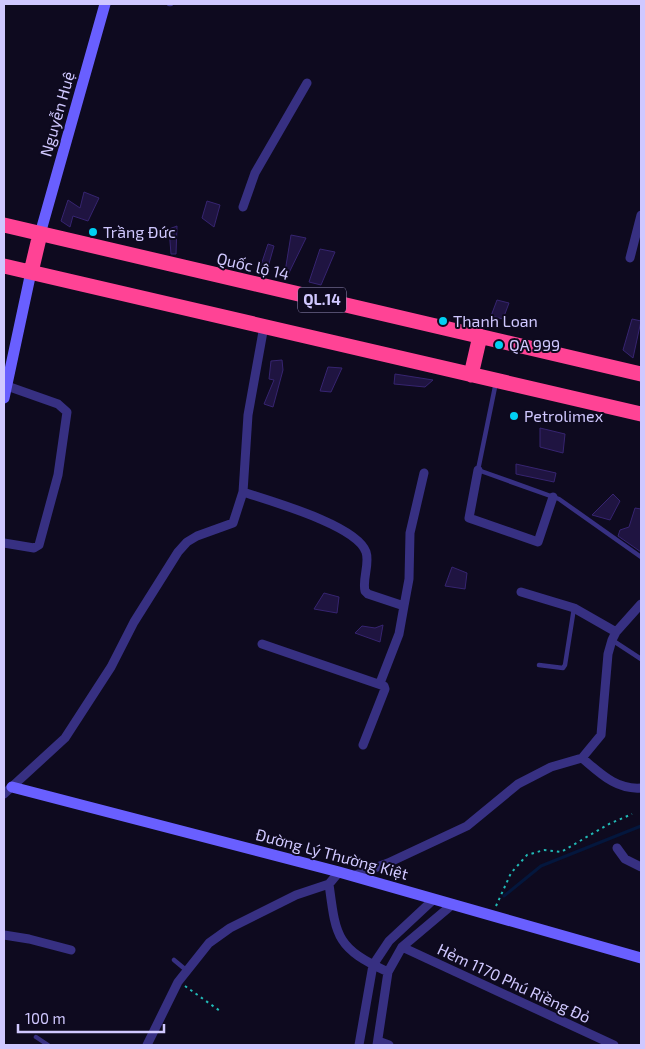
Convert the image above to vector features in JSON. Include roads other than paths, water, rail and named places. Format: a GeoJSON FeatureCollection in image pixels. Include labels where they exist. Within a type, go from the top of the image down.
{"type":"FeatureCollection","features":[{"type":"Feature","properties":{"kind":"highway","name":"Quốc lộ 14"},"geometry":{"type":"LineString","coordinates":[[4,225],[641,374]]}},
{"type":"Feature","properties":{"kind":"highway"},"geometry":{"type":"LineString","coordinates":[[31,272],[40,234]]}},
{"type":"Feature","properties":{"kind":"highway","name":"QL.14"},"geometry":{"type":"LineString","coordinates":[[4,266],[641,414]]}},
{"type":"Feature","properties":{"kind":"highway"},"geometry":{"type":"LineString","coordinates":[[471,375],[480,336]]}},
{"type":"Feature","properties":{"kind":"street","name":"Nguyễn Huệ"},"geometry":{"type":"LineString","coordinates":[[40,234],[103,4]]}},
{"type":"Feature","properties":{"kind":"street"},"geometry":{"type":"LineString","coordinates":[[243,207],[255,173],[307,83]]}},
{"type":"Feature","properties":{"kind":"street"},"geometry":{"type":"LineString","coordinates":[[630,258],[641,215]]}},
{"type":"Feature","properties":{"kind":"street"},"geometry":{"type":"LineString","coordinates":[[4,398],[31,272]]}},
{"type":"Feature","properties":{"kind":"street"},"geometry":{"type":"LineString","coordinates":[[7,789],[65,738],[111,667],[134,622],[178,552],[187,542],[197,536],[233,523],[243,492],[248,415],[264,326]]}},
{"type":"Feature","properties":{"kind":"street"},"geometry":{"type":"LineString","coordinates":[[4,543],[34,548],[39,545],[58,476],[67,412],[58,404],[7,386]]}},
{"type":"Feature","properties":{"kind":"street"},"geometry":{"type":"LineString","coordinates":[[478,470],[469,518],[538,542],[553,497]]}},
{"type":"Feature","properties":{"kind":"street"},"geometry":{"type":"LineString","coordinates":[[380,684],[398,634],[410,579],[410,533],[424,474]]}},
{"type":"Feature","properties":{"kind":"street"},"geometry":{"type":"LineString","coordinates":[[243,492],[331,524],[353,536],[367,554],[364,591],[404,606]]}},
{"type":"Feature","properties":{"kind":"street"},"geometry":{"type":"LineString","coordinates":[[521,592],[574,608],[614,636]]}},
{"type":"Feature","properties":{"kind":"street"},"geometry":{"type":"LineString","coordinates":[[353,876],[388,863],[467,826],[518,784],[551,767],[582,758],[600,735],[608,654],[614,636],[641,604]]}},
{"type":"Feature","properties":{"kind":"street"},"geometry":{"type":"LineString","coordinates":[[262,644],[380,684],[385,689],[363,745]]}},
{"type":"Feature","properties":{"kind":"street"},"geometry":{"type":"LineString","coordinates":[[582,758],[619,786],[628,789],[641,788]]}},
{"type":"Feature","properties":{"kind":"street","name":"Đường Lý Thường Kiệt"},"geometry":{"type":"LineString","coordinates":[[7,789],[339,872],[641,958]]}},
{"type":"Feature","properties":{"kind":"street"},"geometry":{"type":"LineString","coordinates":[[617,848],[625,859],[641,867]]}},
{"type":"Feature","properties":{"kind":"street"},"geometry":{"type":"LineString","coordinates":[[147,1045],[178,982],[209,943],[230,928],[296,895],[329,884],[339,872]]}},
{"type":"Feature","properties":{"kind":"street"},"geometry":{"type":"LineString","coordinates":[[329,884],[334,923],[339,938],[354,953],[388,972]]}},
{"type":"Feature","properties":{"kind":"street"},"geometry":{"type":"LineString","coordinates":[[359,1045],[373,965],[389,941],[433,900]]}},
{"type":"Feature","properties":{"kind":"street"},"geometry":{"type":"LineString","coordinates":[[389,1045],[378,1043],[388,972],[402,947],[453,904]]}},
{"type":"Feature","properties":{"kind":"street"},"geometry":{"type":"LineString","coordinates":[[4,935],[29,938],[71,950]]}},
{"type":"Feature","properties":{"kind":"street","name":"Hẻm 1170 Phú Riềng Đỏ"},"geometry":{"type":"LineString","coordinates":[[402,947],[609,1044]]}},
{"type":"Feature","properties":{"kind":"lane"},"geometry":{"type":"LineString","coordinates":[[496,381],[478,470],[553,497],[574,508],[641,557]]}},
{"type":"Feature","properties":{"kind":"lane"},"geometry":{"type":"LineString","coordinates":[[539,664],[563,668],[566,665],[574,608]]}},
{"type":"Feature","properties":{"kind":"lane"},"geometry":{"type":"LineString","coordinates":[[614,636],[641,659]]}},
{"type":"Feature","properties":{"kind":"lane"},"geometry":{"type":"LineString","coordinates":[[174,960],[186,970]]}},
{"type":"Feature","properties":{"kind":"lane"},"geometry":{"type":"LineString","coordinates":[[36,1037],[48,1045]]}},
{"type":"Feature","properties":{"kind":"waterway"},"geometry":{"type":"LineString","coordinates":[[504,896],[541,866],[641,826]]}},
{"type":"Feature","properties":{"kind":"place","name":"Trầng Đức"},"geometry":{"type":"Point","coordinates":[93,232]}},
{"type":"Feature","properties":{"kind":"place","name":"Thanh Loan"},"geometry":{"type":"Point","coordinates":[443,321]}},
{"type":"Feature","properties":{"kind":"place","name":"QA 999"},"geometry":{"type":"Point","coordinates":[499,345]}},
{"type":"Feature","properties":{"kind":"place","name":"Petrolimex"},"geometry":{"type":"Point","coordinates":[514,416]}}]}
